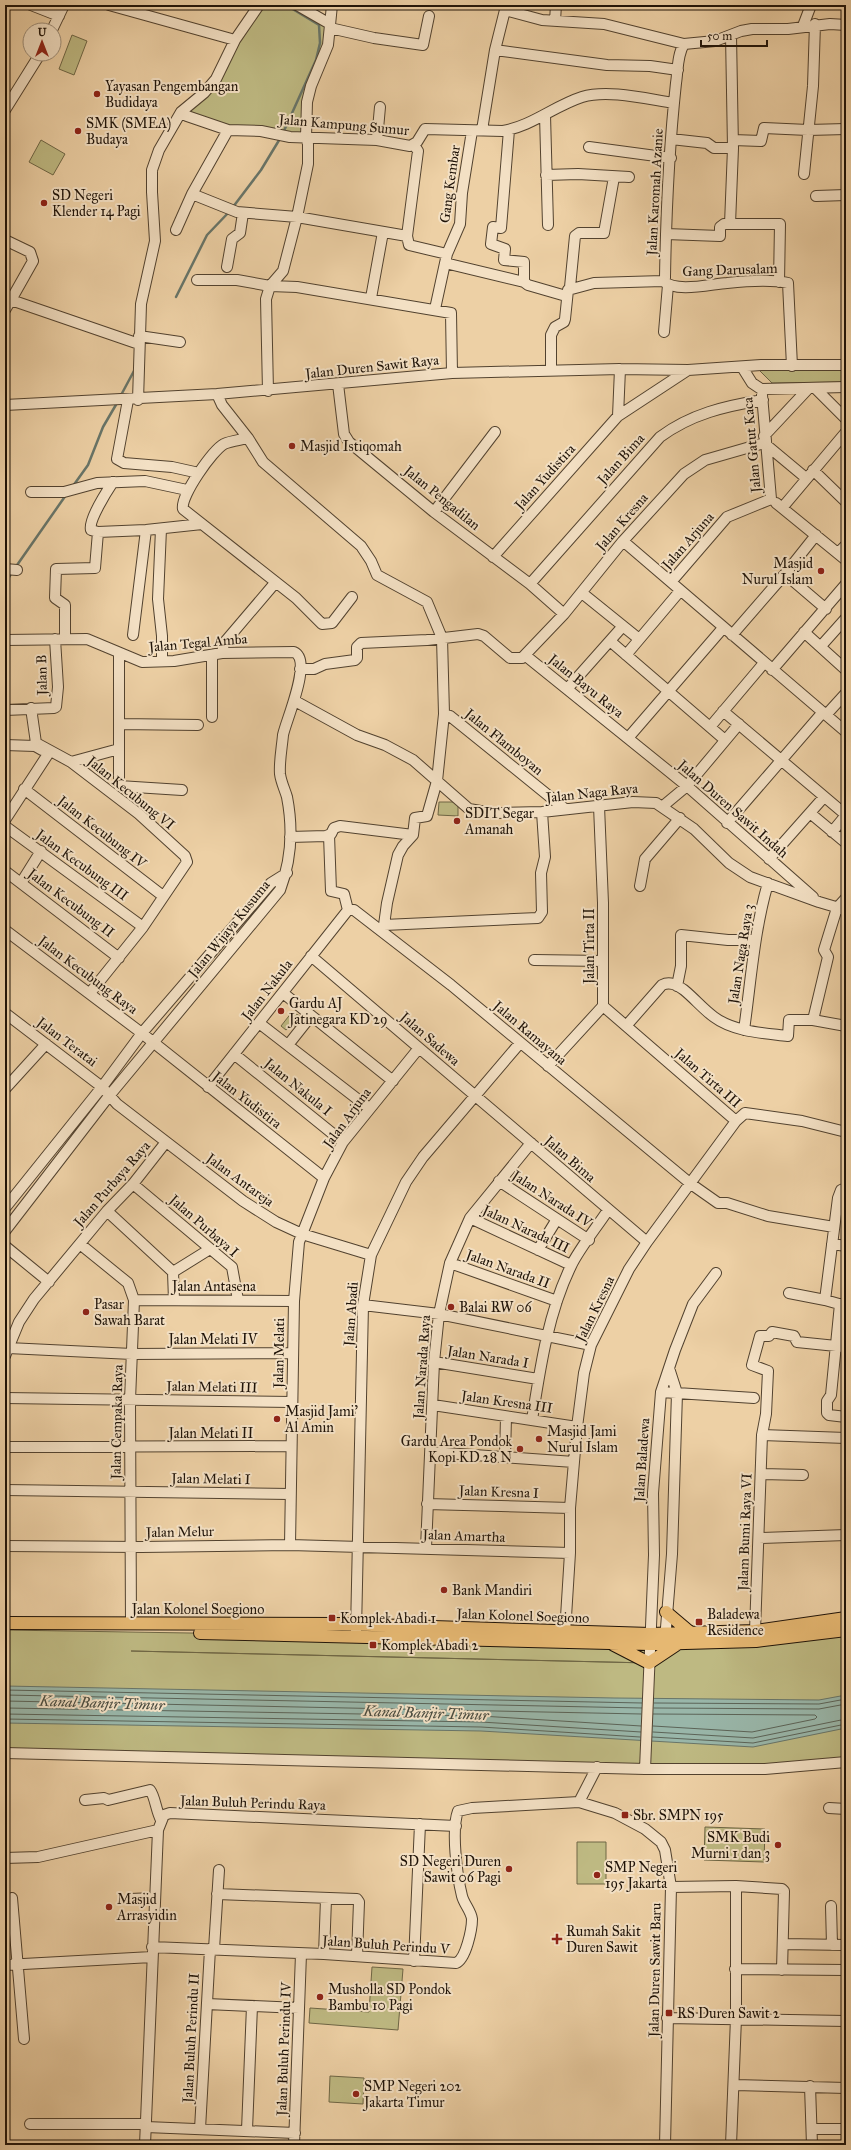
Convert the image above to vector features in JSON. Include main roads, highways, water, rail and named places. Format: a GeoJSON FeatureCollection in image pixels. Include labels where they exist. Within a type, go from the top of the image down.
{"type":"FeatureCollection","features":[{"type":"Feature","properties":{"kind":"main road"},"geometry":{"type":"LineString","coordinates":[[666,1612],[692,1634]]}},
{"type":"Feature","properties":{"kind":"main road","name":"Jalan Kolonel Soegiono"},"geometry":{"type":"LineString","coordinates":[[5,1622],[565,1633],[665,1639],[692,1634],[756,1631],[846,1618]]}},
{"type":"Feature","properties":{"kind":"main road","name":"Jalan Kolonel Soegiono"},"geometry":{"type":"LineString","coordinates":[[5,1630],[356,1630],[453,1640],[567,1640],[612,1644],[650,1639]]}},
{"type":"Feature","properties":{"kind":"main road","name":"Jalan Kolonel Soegiono"},"geometry":{"type":"LineString","coordinates":[[665,1639],[680,1642],[756,1641],[846,1630]]}},
{"type":"Feature","properties":{"kind":"main road"},"geometry":{"type":"LineString","coordinates":[[612,1644],[649,1665],[680,1642]]}},
{"type":"Feature","properties":{"kind":"water","name":"Kanal Banjir Timur"},"geometry":{"type":"Polygon","coordinates":[[[5,1686],[614,1698],[819,1700],[846,1695],[846,1728],[753,1747],[481,1731],[5,1723],[5,1686]]]}},
{"type":"Feature","properties":{"kind":"waterway"},"geometry":{"type":"LineString","coordinates":[[283,133],[316,60],[320,43],[319,25],[286,5]]}},
{"type":"Feature","properties":{"kind":"waterway"},"geometry":{"type":"LineString","coordinates":[[233,207],[261,170],[281,137]]}},
{"type":"Feature","properties":{"kind":"waterway"},"geometry":{"type":"LineString","coordinates":[[176,297],[207,235],[230,211]]}},
{"type":"Feature","properties":{"kind":"waterway"},"geometry":{"type":"LineString","coordinates":[[120,397],[135,369]]}},
{"type":"Feature","properties":{"kind":"waterway"},"geometry":{"type":"LineString","coordinates":[[73,486],[88,465],[103,427],[117,403]]}},
{"type":"Feature","properties":{"kind":"waterway"},"geometry":{"type":"LineString","coordinates":[[15,568],[66,495]]}},
{"type":"Feature","properties":{"kind":"waterway"},"geometry":{"type":"LineString","coordinates":[[5,584],[12,572]]}},
{"type":"Feature","properties":{"kind":"place","name":"Yayasan Pengembangan Budidaya"},"geometry":{"type":"Point","coordinates":[97,94]}},
{"type":"Feature","properties":{"kind":"place","name":"SMK (SMEA) Budaya"},"geometry":{"type":"Point","coordinates":[78,131]}},
{"type":"Feature","properties":{"kind":"place","name":"SD Negeri Klender 14 Pagi"},"geometry":{"type":"Point","coordinates":[44,203]}},
{"type":"Feature","properties":{"kind":"place","name":"Masjid Istiqomah"},"geometry":{"type":"Point","coordinates":[292,446]}},
{"type":"Feature","properties":{"kind":"place","name":"Masjid Nurul Islam"},"geometry":{"type":"Point","coordinates":[821,571]}},
{"type":"Feature","properties":{"kind":"place","name":"SDIT Segar Amanah"},"geometry":{"type":"Point","coordinates":[457,821]}},
{"type":"Feature","properties":{"kind":"place","name":"Gardu AJ Jatinegara KD 29"},"geometry":{"type":"Point","coordinates":[281,1011]}},
{"type":"Feature","properties":{"kind":"place","name":"Balai RW 06"},"geometry":{"type":"Point","coordinates":[451,1307]}},
{"type":"Feature","properties":{"kind":"place","name":"Pasar Sawah Barat"},"geometry":{"type":"Point","coordinates":[86,1312]}},
{"type":"Feature","properties":{"kind":"place","name":"Masjid Jami' Al Amin"},"geometry":{"type":"Point","coordinates":[277,1419]}},
{"type":"Feature","properties":{"kind":"place","name":"Masjid Jami Nurul Islam"},"geometry":{"type":"Point","coordinates":[539,1439]}},
{"type":"Feature","properties":{"kind":"place","name":"Gardu Area Pondok Kopi KD 28 N"},"geometry":{"type":"Point","coordinates":[520,1449]}},
{"type":"Feature","properties":{"kind":"place","name":"Bank Mandiri"},"geometry":{"type":"Point","coordinates":[444,1590]}},
{"type":"Feature","properties":{"kind":"place","name":"Komplek Abadi 1"},"geometry":{"type":"Point","coordinates":[332,1618]}},
{"type":"Feature","properties":{"kind":"place","name":"Baladewa Residence"},"geometry":{"type":"Point","coordinates":[699,1622]}},
{"type":"Feature","properties":{"kind":"place","name":"Komplek Abadi 2"},"geometry":{"type":"Point","coordinates":[373,1645]}},
{"type":"Feature","properties":{"kind":"place","name":"Sbr. SMPN 195"},"geometry":{"type":"Point","coordinates":[625,1815]}},
{"type":"Feature","properties":{"kind":"place","name":"SMK Budi Murni 1 dan 3"},"geometry":{"type":"Point","coordinates":[778,1845]}},
{"type":"Feature","properties":{"kind":"place","name":"SD Negeri Duren Sawit 06 Pagi"},"geometry":{"type":"Point","coordinates":[509,1869]}},
{"type":"Feature","properties":{"kind":"place","name":"SMP Negeri 195 Jakarta"},"geometry":{"type":"Point","coordinates":[597,1875]}},
{"type":"Feature","properties":{"kind":"place","name":"Masjid Arrasyidin"},"geometry":{"type":"Point","coordinates":[109,1907]}},
{"type":"Feature","properties":{"kind":"place","name":"Rumah Sakit Duren Sawit"},"geometry":{"type":"Point","coordinates":[557,1939]}},
{"type":"Feature","properties":{"kind":"place","name":"Musholla SD Pondok Bambu 10 Pagi"},"geometry":{"type":"Point","coordinates":[320,1997]}},
{"type":"Feature","properties":{"kind":"place","name":"RS Duren Sawit 2"},"geometry":{"type":"Point","coordinates":[669,2013]}},
{"type":"Feature","properties":{"kind":"place","name":"SMP Negeri 202 Jakarta Timur"},"geometry":{"type":"Point","coordinates":[356,2094]}}]}
